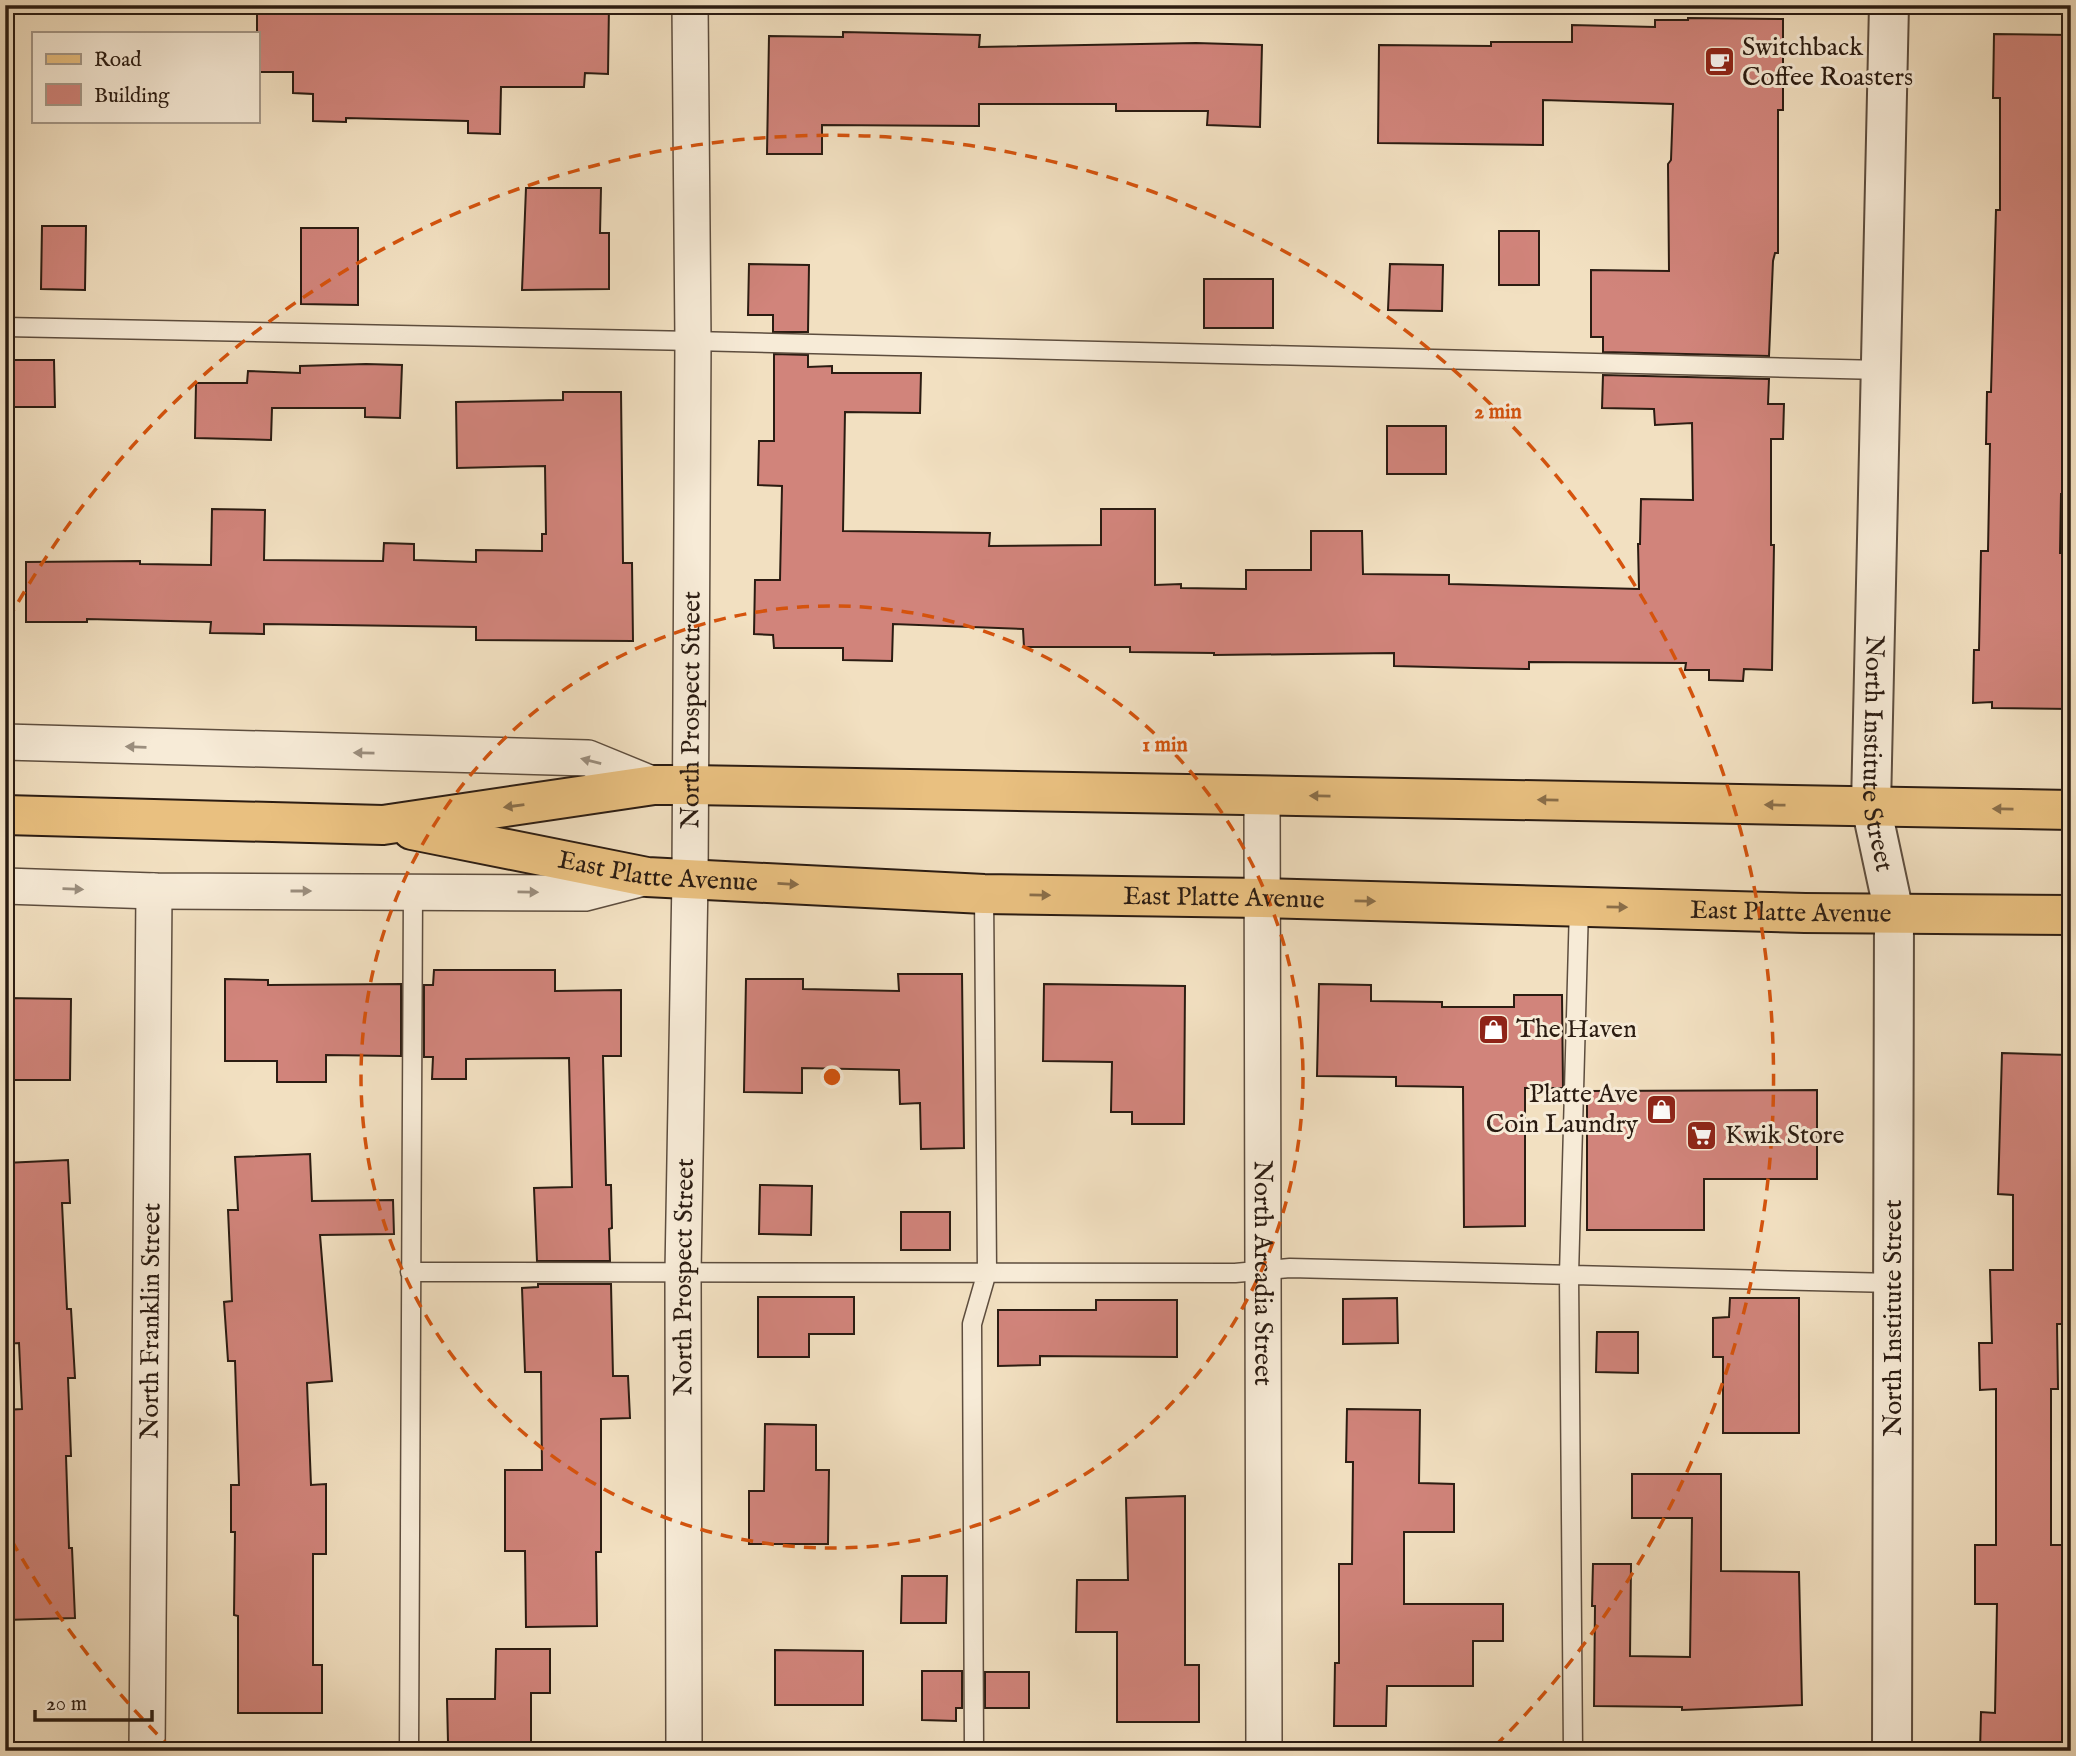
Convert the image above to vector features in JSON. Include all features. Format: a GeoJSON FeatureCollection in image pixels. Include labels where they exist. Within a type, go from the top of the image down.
{"type":"FeatureCollection","features":[{"type":"Feature","properties":{"kind":"main road","name":"East Platte Avenue"},"geometry":{"type":"LineString","coordinates":[[5,816],[383,825],[672,785],[2071,810]]}},
{"type":"Feature","properties":{"kind":"main road","name":"East Platte Avenue"},"geometry":{"type":"LineString","coordinates":[[383,825],[647,877],[984,894],[1262,898],[1805,913],[2071,915]]}},
{"type":"Feature","properties":{"kind":"street","name":"North Prospect Street"},"geometry":{"type":"LineString","coordinates":[[684,1751],[683,1272],[690,879],[672,785],[693,341],[691,5]]}},
{"type":"Feature","properties":{"kind":"street","name":"North Institute Street"},"geometry":{"type":"LineString","coordinates":[[1889,5],[1871,806],[1894,913],[1892,1751]]}},
{"type":"Feature","properties":{"kind":"street"},"geometry":{"type":"LineString","coordinates":[[5,742],[588,758],[672,785]]}},
{"type":"Feature","properties":{"kind":"street","name":"North Arcadia Street"},"geometry":{"type":"LineString","coordinates":[[1262,795],[1264,1751]]}},
{"type":"Feature","properties":{"kind":"street"},"geometry":{"type":"LineString","coordinates":[[5,886],[154,891],[585,893],[647,877]]}},
{"type":"Feature","properties":{"kind":"street","name":"North Franklin Street"},"geometry":{"type":"LineString","coordinates":[[147,1751],[154,891]]}},
{"type":"Feature","properties":{"kind":"lane"},"geometry":{"type":"LineString","coordinates":[[5,327],[1881,370]]}},
{"type":"Feature","properties":{"kind":"lane"},"geometry":{"type":"LineString","coordinates":[[409,1751],[413,891]]}},
{"type":"Feature","properties":{"kind":"lane"},"geometry":{"type":"LineString","coordinates":[[974,1751],[972,1324],[987,1272],[984,894]]}},
{"type":"Feature","properties":{"kind":"lane"},"geometry":{"type":"LineString","coordinates":[[1573,1751],[1569,1275],[1579,906]]}},
{"type":"Feature","properties":{"kind":"lane"},"geometry":{"type":"LineString","coordinates":[[410,1272],[1235,1273],[1290,1268],[1894,1283]]}},
{"type":"Feature","properties":{"kind":"building"},"geometry":{"type":"Polygon","coordinates":[[[467,5],[609,5],[608,74],[585,73],[584,87],[501,87],[500,134],[468,133],[468,121],[346,118],[346,122],[313,121],[313,94],[293,93],[293,72],[259,72],[257,10],[467,12],[467,5]]]}},
{"type":"Feature","properties":{"kind":"building"},"geometry":{"type":"Polygon","coordinates":[[[1783,19],[1783,110],[1778,110],[1778,253],[1775,253],[1773,261],[1769,356],[1603,352],[1603,337],[1591,337],[1591,270],[1669,271],[1668,164],[1671,160],[1673,104],[1543,100],[1543,145],[1378,143],[1379,45],[1491,46],[1491,42],[1572,42],[1572,25],[1655,27],[1655,20],[1783,19]]]}},
{"type":"Feature","properties":{"kind":"building"},"geometry":{"type":"Polygon","coordinates":[[[843,32],[980,35],[979,47],[1196,43],[1262,45],[1260,127],[1207,125],[1208,111],[1116,111],[1116,104],[979,104],[979,126],[822,125],[822,154],[767,154],[769,36],[843,37],[843,32]]]}},
{"type":"Feature","properties":{"kind":"building"},"geometry":{"type":"Polygon","coordinates":[[[1994,34],[2071,35],[2071,353],[2068,352],[2067,464],[2070,464],[2069,494],[2061,494],[2060,553],[2068,553],[2068,564],[2071,564],[2071,709],[1992,708],[1992,702],[1973,703],[1974,650],[1979,650],[1981,551],[1988,551],[1990,444],[1986,444],[1987,392],[1991,392],[1996,210],[2000,210],[2000,98],[1993,98],[1994,34]]]}},
{"type":"Feature","properties":{"kind":"building"},"geometry":{"type":"Polygon","coordinates":[[[526,188],[601,188],[600,233],[609,233],[609,289],[522,290],[526,188]]]}},
{"type":"Feature","properties":{"kind":"building"},"geometry":{"type":"Polygon","coordinates":[[[42,226],[86,226],[85,290],[41,289],[42,226]]]}},
{"type":"Feature","properties":{"kind":"building"},"geometry":{"type":"Polygon","coordinates":[[[301,228],[358,228],[358,305],[301,304],[301,228]]]}},
{"type":"Feature","properties":{"kind":"building"},"geometry":{"type":"Polygon","coordinates":[[[1499,231],[1539,231],[1539,285],[1499,285],[1499,231]]]}},
{"type":"Feature","properties":{"kind":"building"},"geometry":{"type":"Polygon","coordinates":[[[749,264],[809,265],[808,332],[773,332],[773,315],[748,315],[749,264]]]}},
{"type":"Feature","properties":{"kind":"building"},"geometry":{"type":"Polygon","coordinates":[[[1390,264],[1443,265],[1442,311],[1388,310],[1390,264]]]}},
{"type":"Feature","properties":{"kind":"building"},"geometry":{"type":"Polygon","coordinates":[[[1204,279],[1273,279],[1273,328],[1204,328],[1204,279]]]}},
{"type":"Feature","properties":{"kind":"building"},"geometry":{"type":"Polygon","coordinates":[[[774,354],[808,355],[808,367],[832,366],[832,373],[921,373],[920,413],[845,412],[843,531],[990,533],[989,546],[1101,545],[1101,509],[1155,509],[1155,585],[1181,584],[1181,588],[1246,589],[1246,570],[1311,570],[1311,531],[1362,531],[1363,574],[1449,575],[1449,584],[1639,589],[1641,499],[1693,500],[1692,423],[1655,425],[1654,409],[1602,408],[1603,375],[1769,379],[1768,404],[1784,404],[1783,439],[1771,439],[1771,545],[1774,545],[1772,670],[1744,669],[1743,681],[1709,680],[1709,670],[1685,670],[1686,663],[1529,662],[1529,669],[1474,668],[1394,666],[1394,653],[1214,655],[1130,652],[1130,647],[1024,647],[1023,629],[893,624],[892,661],[843,660],[843,648],[774,648],[773,635],[754,634],[755,580],[780,580],[782,486],[758,485],[759,441],[774,441],[774,354]]]}},
{"type":"Feature","properties":{"kind":"building"},"geometry":{"type":"Polygon","coordinates":[[[13,360],[54,360],[55,407],[13,407],[13,360]]]}},
{"type":"Feature","properties":{"kind":"building"},"geometry":{"type":"Polygon","coordinates":[[[402,365],[400,418],[365,417],[365,408],[272,408],[271,440],[195,438],[196,383],[247,383],[248,371],[300,373],[300,366],[402,365]]]}},
{"type":"Feature","properties":{"kind":"building"},"geometry":{"type":"Polygon","coordinates":[[[563,392],[621,392],[623,563],[632,563],[633,641],[476,640],[476,627],[264,624],[264,634],[210,633],[211,622],[87,619],[87,622],[26,622],[26,562],[140,561],[140,564],[211,565],[212,509],[265,510],[264,560],[383,561],[384,543],[414,544],[414,560],[476,562],[476,550],[542,551],[542,534],[546,534],[545,466],[457,468],[456,402],[563,400],[563,392]]]}},
{"type":"Feature","properties":{"kind":"building"},"geometry":{"type":"Polygon","coordinates":[[[1387,426],[1446,426],[1446,474],[1387,474],[1387,426]]]}},
{"type":"Feature","properties":{"kind":"building"},"geometry":{"type":"Polygon","coordinates":[[[434,970],[555,970],[555,991],[621,990],[621,1056],[603,1056],[606,1185],[611,1185],[610,1261],[537,1261],[534,1188],[572,1187],[569,1058],[466,1059],[466,1079],[432,1079],[433,1057],[424,1057],[424,985],[433,985],[434,970]]]}},
{"type":"Feature","properties":{"kind":"building"},"geometry":{"type":"Polygon","coordinates":[[[898,974],[962,974],[964,1148],[921,1149],[920,1103],[900,1104],[899,1070],[802,1068],[802,1093],[744,1092],[746,979],[803,979],[803,989],[899,991],[898,974]]]}},
{"type":"Feature","properties":{"kind":"building"},"geometry":{"type":"Polygon","coordinates":[[[225,979],[268,980],[268,985],[401,984],[401,1056],[326,1055],[326,1082],[277,1082],[277,1061],[225,1061],[225,979]]]}},
{"type":"Feature","properties":{"kind":"building"},"geometry":{"type":"Polygon","coordinates":[[[1044,984],[1185,986],[1184,1124],[1132,1124],[1132,1112],[1111,1112],[1112,1062],[1043,1061],[1044,984]]]}},
{"type":"Feature","properties":{"kind":"building"},"geometry":{"type":"Polygon","coordinates":[[[1319,984],[1371,985],[1371,1001],[1442,1002],[1442,1007],[1514,1007],[1514,995],[1562,995],[1563,1088],[1525,1088],[1525,1226],[1464,1227],[1463,1087],[1396,1086],[1396,1077],[1317,1076],[1319,984]]]}},
{"type":"Feature","properties":{"kind":"building"},"geometry":{"type":"Polygon","coordinates":[[[5,998],[71,999],[70,1080],[5,1080],[5,998]]]}},
{"type":"Feature","properties":{"kind":"building"},"geometry":{"type":"Polygon","coordinates":[[[2002,1053],[2069,1055],[2071,1324],[2057,1324],[2058,1389],[2051,1389],[2051,1545],[2071,1545],[2071,1667],[2066,1667],[2066,1751],[1980,1751],[1981,1712],[1995,1713],[1997,1604],[1975,1604],[1975,1545],[1996,1545],[1996,1389],[1980,1390],[1979,1343],[1992,1343],[1990,1270],[2013,1270],[2013,1195],[1998,1194],[2002,1053]]]}},
{"type":"Feature","properties":{"kind":"building","name":"Kwik Store"},"geometry":{"type":"Polygon","coordinates":[[[1817,1090],[1817,1179],[1704,1179],[1704,1230],[1587,1230],[1587,1091],[1817,1090]]]}},
{"type":"Feature","properties":{"kind":"building"},"geometry":{"type":"Polygon","coordinates":[[[310,1154],[312,1201],[393,1200],[394,1234],[320,1235],[332,1381],[307,1383],[311,1485],[326,1484],[326,1554],[313,1554],[313,1665],[322,1665],[322,1713],[238,1713],[238,1616],[234,1615],[235,1532],[231,1532],[231,1485],[239,1485],[235,1361],[228,1361],[224,1302],[232,1301],[228,1210],[238,1210],[235,1157],[310,1154]]]}},
{"type":"Feature","properties":{"kind":"building"},"geometry":{"type":"Polygon","coordinates":[[[68,1160],[70,1203],[62,1203],[67,1309],[71,1309],[75,1378],[68,1378],[71,1456],[66,1456],[69,1548],[72,1548],[75,1618],[5,1620],[5,1410],[22,1409],[19,1343],[5,1344],[5,1163],[68,1160]]]}},
{"type":"Feature","properties":{"kind":"building"},"geometry":{"type":"Polygon","coordinates":[[[760,1185],[812,1186],[811,1235],[759,1234],[760,1185]]]}},
{"type":"Feature","properties":{"kind":"building"},"geometry":{"type":"Polygon","coordinates":[[[901,1212],[950,1212],[950,1250],[901,1250],[901,1212]]]}},
{"type":"Feature","properties":{"kind":"building"},"geometry":{"type":"Polygon","coordinates":[[[538,1284],[611,1284],[613,1376],[628,1376],[630,1418],[601,1419],[601,1552],[596,1552],[597,1626],[526,1627],[525,1551],[505,1551],[505,1470],[542,1470],[541,1372],[525,1372],[522,1288],[538,1287],[538,1284]]]}},
{"type":"Feature","properties":{"kind":"building"},"geometry":{"type":"Polygon","coordinates":[[[758,1297],[854,1297],[854,1334],[809,1334],[809,1357],[758,1357],[758,1297]]]}},
{"type":"Feature","properties":{"kind":"building"},"geometry":{"type":"Polygon","coordinates":[[[1397,1298],[1398,1343],[1343,1344],[1343,1299],[1397,1298]]]}},
{"type":"Feature","properties":{"kind":"building"},"geometry":{"type":"Polygon","coordinates":[[[1730,1298],[1799,1298],[1799,1433],[1723,1433],[1723,1357],[1713,1357],[1713,1318],[1729,1317],[1730,1298]]]}},
{"type":"Feature","properties":{"kind":"building"},"geometry":{"type":"Polygon","coordinates":[[[1096,1300],[1177,1300],[1177,1357],[1040,1356],[1040,1365],[998,1366],[998,1310],[1096,1310],[1096,1300]]]}},
{"type":"Feature","properties":{"kind":"building"},"geometry":{"type":"Polygon","coordinates":[[[1597,1332],[1638,1332],[1638,1373],[1596,1372],[1597,1332]]]}},
{"type":"Feature","properties":{"kind":"building"},"geometry":{"type":"Polygon","coordinates":[[[1347,1409],[1420,1410],[1419,1483],[1454,1484],[1454,1532],[1404,1532],[1404,1604],[1503,1604],[1503,1641],[1473,1641],[1473,1686],[1387,1686],[1386,1726],[1334,1726],[1335,1663],[1339,1663],[1339,1564],[1352,1564],[1353,1462],[1346,1462],[1347,1409]]]}},
{"type":"Feature","properties":{"kind":"building"},"geometry":{"type":"Polygon","coordinates":[[[765,1424],[816,1425],[816,1470],[829,1470],[828,1544],[749,1544],[749,1491],[764,1491],[765,1424]]]}},
{"type":"Feature","properties":{"kind":"building"},"geometry":{"type":"Polygon","coordinates":[[[1632,1474],[1721,1474],[1721,1571],[1799,1572],[1802,1705],[1682,1710],[1682,1707],[1594,1706],[1593,1564],[1631,1564],[1630,1656],[1690,1657],[1692,1518],[1632,1518],[1632,1474]]]}},
{"type":"Feature","properties":{"kind":"building"},"geometry":{"type":"Polygon","coordinates":[[[1185,1496],[1185,1665],[1199,1665],[1199,1722],[1117,1722],[1117,1632],[1076,1632],[1077,1580],[1128,1580],[1126,1498],[1185,1496]]]}},
{"type":"Feature","properties":{"kind":"building"},"geometry":{"type":"Polygon","coordinates":[[[902,1576],[947,1576],[946,1623],[901,1623],[902,1576]]]}},
{"type":"Feature","properties":{"kind":"building"},"geometry":{"type":"Polygon","coordinates":[[[496,1649],[550,1649],[550,1693],[531,1693],[531,1742],[448,1742],[447,1699],[495,1699],[496,1649]]]}},
{"type":"Feature","properties":{"kind":"building"},"geometry":{"type":"Polygon","coordinates":[[[775,1650],[863,1651],[863,1705],[775,1705],[775,1650]]]}},
{"type":"Feature","properties":{"kind":"building"},"geometry":{"type":"Polygon","coordinates":[[[922,1671],[962,1671],[962,1708],[956,1708],[956,1721],[922,1720],[922,1671]]]}},
{"type":"Feature","properties":{"kind":"building"},"geometry":{"type":"Polygon","coordinates":[[[985,1672],[1029,1672],[1029,1708],[985,1708],[985,1672]]]}},
{"type":"Feature","properties":{"kind":"place","name":"Switchback Coffee Roasters"},"geometry":{"type":"Point","coordinates":[1719,62]}},
{"type":"Feature","properties":{"kind":"place","name":"The Haven"},"geometry":{"type":"Point","coordinates":[1493,1029]}},
{"type":"Feature","properties":{"kind":"place","name":"Platte Ave Coin Laundry"},"geometry":{"type":"Point","coordinates":[1661,1109]}},
{"type":"Feature","properties":{"kind":"place","name":"Kwik Store"},"geometry":{"type":"Point","coordinates":[1702,1135]}}]}
